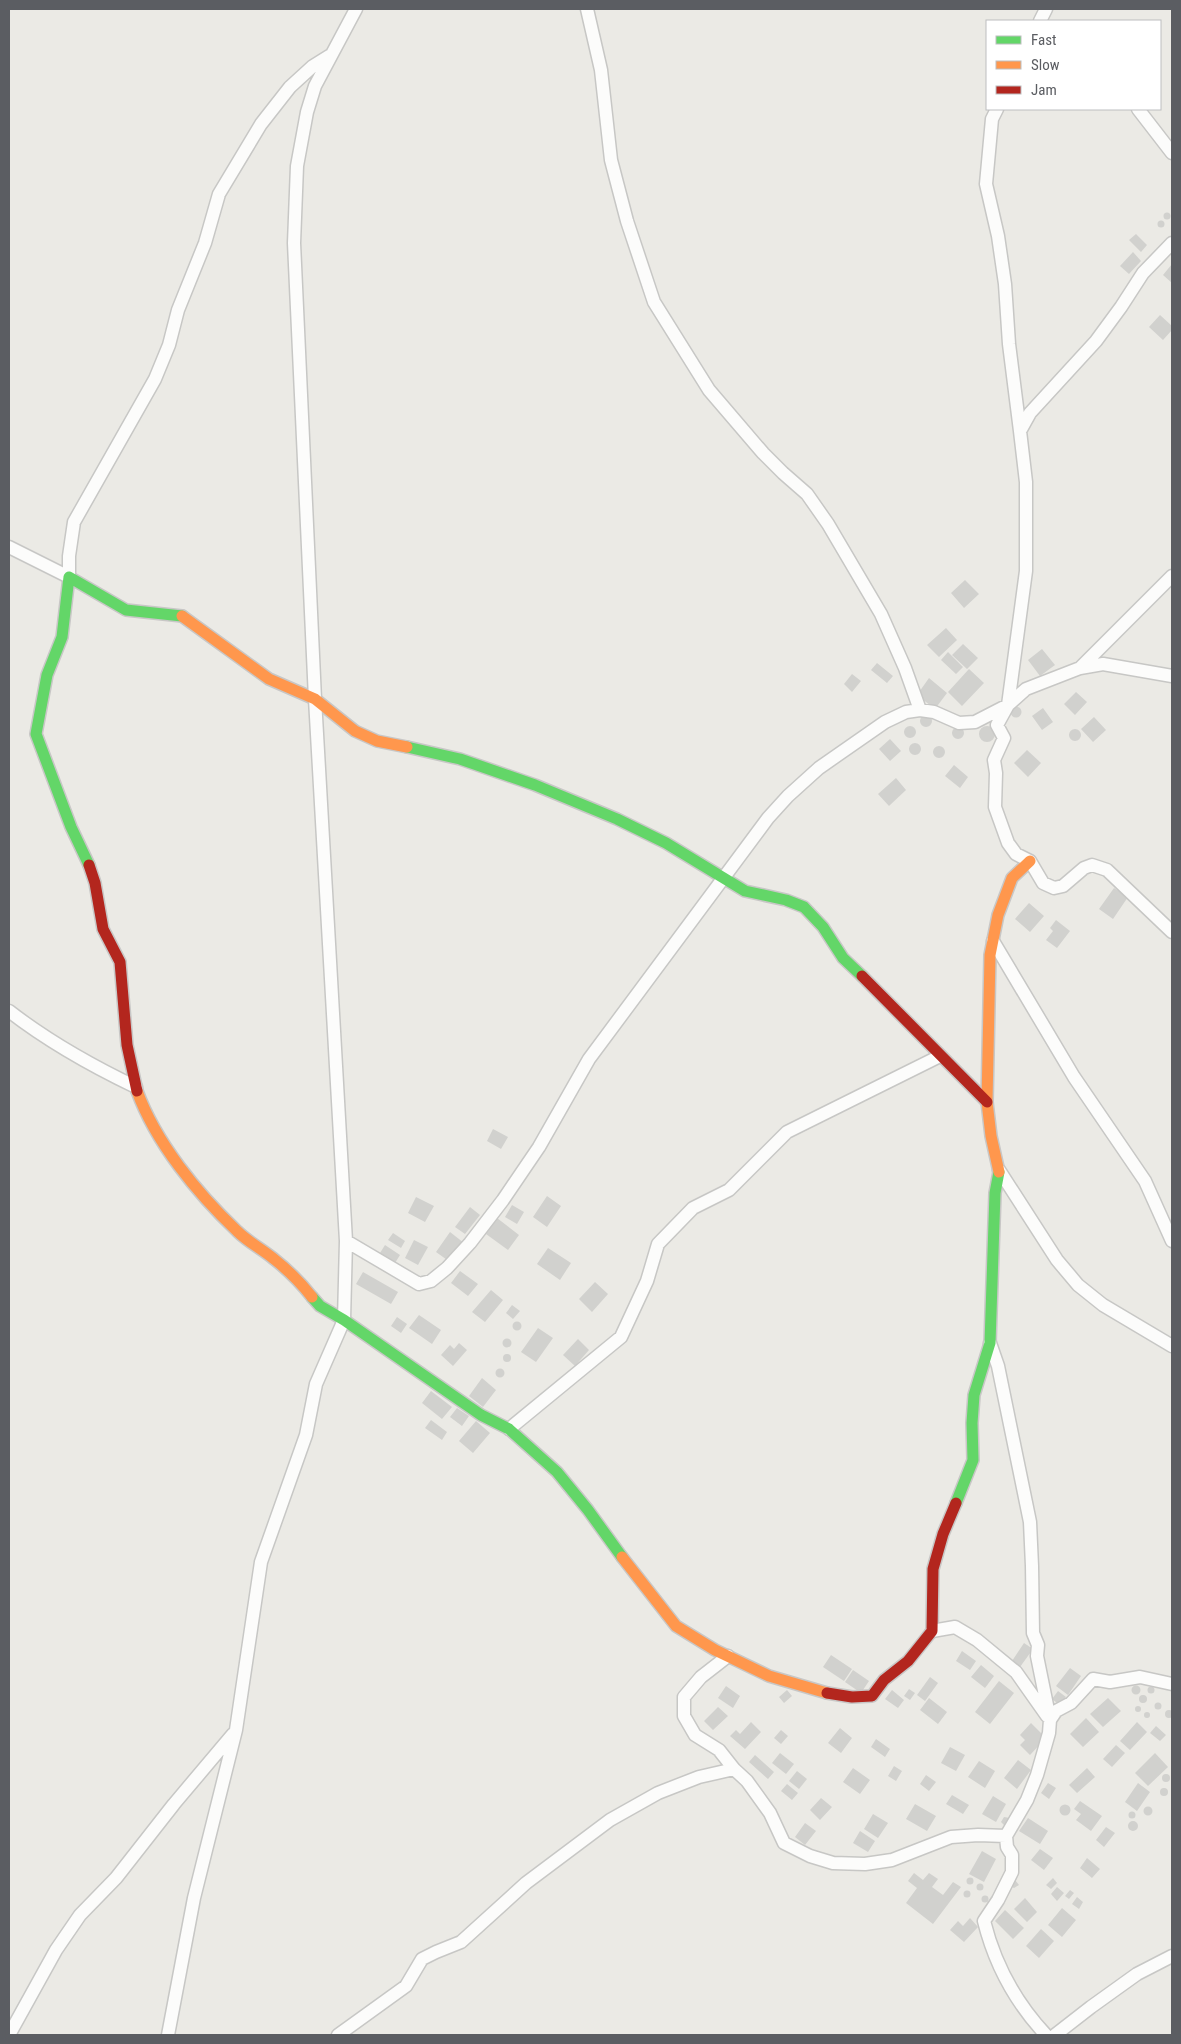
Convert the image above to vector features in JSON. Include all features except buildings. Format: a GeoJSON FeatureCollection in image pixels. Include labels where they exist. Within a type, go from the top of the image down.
{"type":"FeatureCollection","features":[{"type":"Feature","properties":{"kind":"street"},"geometry":{"type":"LineString","coordinates":[[168,2035],[194,1898],[236,1730],[261,1562],[306,1435],[316,1384],[344,1320],[346,1241],[315,699],[294,243],[297,166],[307,112],[315,86],[329,56],[356,9]]}},
{"type":"Feature","properties":{"kind":"street"},"geometry":{"type":"LineString","coordinates":[[587,9],[601,70],[611,160],[627,221],[654,302],[709,390],[763,453],[783,474],[808,494],[828,524],[881,614],[905,668],[920,710]]}},
{"type":"Feature","properties":{"kind":"street"},"geometry":{"type":"LineString","coordinates":[[329,56],[313,66],[290,88],[261,124],[220,194],[205,243],[178,310],[169,346],[156,380],[74,522],[62,638],[46,675],[36,734],[71,827],[84,852],[94,883],[103,928],[120,962],[123,1014],[136,1087],[144,1108],[180,1168],[238,1232],[276,1260],[298,1280],[320,1306],[344,1320],[481,1415],[509,1429],[557,1472],[588,1510],[638,1580],[676,1626],[728,1656],[769,1676],[825,1693],[852,1697],[872,1696],[884,1680],[908,1661],[932,1630],[933,1569],[943,1534],[973,1460],[972,1423],[974,1395],[990,1343],[995,1193],[999,1170]]}},
{"type":"Feature","properties":{"kind":"street"},"geometry":{"type":"LineString","coordinates":[[996,110],[992,119],[986,184],[998,236],[1005,284],[1009,344],[1026,482],[1026,571],[1008,705],[997,725],[1004,738],[994,760],[996,773],[995,807],[1008,843],[1016,854],[1030,861],[1043,883],[1054,888],[1063,886],[1084,868],[1092,865],[1107,870],[1172,932]]}},
{"type":"Feature","properties":{"kind":"street"},"geometry":{"type":"LineString","coordinates":[[1139,110],[1172,154]]}},
{"type":"Feature","properties":{"kind":"street"},"geometry":{"type":"LineString","coordinates":[[1020,431],[1030,413],[1096,341],[1121,308],[1142,273],[1172,243]]}},
{"type":"Feature","properties":{"kind":"street"},"geometry":{"type":"LineString","coordinates":[[9,547],[69,577],[126,610],[181,616],[269,678],[315,699],[355,731],[377,741],[460,759],[535,785],[617,819],[658,839],[745,891],[786,900],[804,908],[823,927],[843,958],[888,1000],[940,1056],[987,1102]]}},
{"type":"Feature","properties":{"kind":"street"},"geometry":{"type":"LineString","coordinates":[[1080,668],[1172,576]]}},
{"type":"Feature","properties":{"kind":"street"},"geometry":{"type":"LineString","coordinates":[[346,1241],[420,1284],[431,1281],[447,1268],[470,1243],[503,1200],[539,1147],[589,1059],[768,818],[788,796],[819,768],[885,722],[906,712],[920,710],[934,712],[959,723],[975,722],[1008,705],[1026,689],[1080,668],[1103,664],[1172,676]]}},
{"type":"Feature","properties":{"kind":"street"},"geometry":{"type":"LineString","coordinates":[[1030,861],[1012,878],[998,915],[990,956],[987,1102],[991,1136],[999,1170],[1057,1260],[1078,1285],[1103,1305],[1172,1346]]}},
{"type":"Feature","properties":{"kind":"street"},"geometry":{"type":"LineString","coordinates":[[993,941],[1074,1077],[1145,1181],[1172,1242]]}},
{"type":"Feature","properties":{"kind":"street"},"geometry":{"type":"LineString","coordinates":[[9,1011],[39,1034],[88,1064],[136,1087]]}},
{"type":"Feature","properties":{"kind":"street"},"geometry":{"type":"LineString","coordinates":[[509,1429],[621,1337],[647,1281],[658,1244],[693,1208],[729,1190],[787,1132],[940,1056]]}},
{"type":"Feature","properties":{"kind":"street"},"geometry":{"type":"LineString","coordinates":[[990,1343],[998,1366],[1030,1522],[1032,1633],[1038,1645],[1037,1656],[1050,1720],[1049,1733],[1037,1775],[1027,1800],[1006,1836],[1007,1847],[1012,1855],[1012,1872],[998,1900],[984,1921],[990,1943],[1006,1982],[1030,2018],[1046,2035]]}},
{"type":"Feature","properties":{"kind":"street"},"geometry":{"type":"LineString","coordinates":[[932,1630],[955,1627],[977,1640],[1016,1672],[1050,1720]]}},
{"type":"Feature","properties":{"kind":"street"},"geometry":{"type":"LineString","coordinates":[[728,1656],[701,1677],[684,1697],[684,1716],[695,1735],[718,1750],[747,1781],[770,1813],[784,1843],[810,1856],[833,1863],[865,1864],[892,1860],[951,1837],[978,1835],[1006,1836]]}},
{"type":"Feature","properties":{"kind":"street"},"geometry":{"type":"LineString","coordinates":[[1050,1720],[1056,1711],[1071,1703],[1092,1679],[1110,1682],[1140,1677],[1172,1684]]}},
{"type":"Feature","properties":{"kind":"street"},"geometry":{"type":"LineString","coordinates":[[9,2035],[56,1950],[80,1915],[116,1878],[236,1730]]}},
{"type":"Feature","properties":{"kind":"street"},"geometry":{"type":"LineString","coordinates":[[338,2035],[406,1986],[422,1959],[461,1942],[526,1883],[610,1820],[658,1793],[699,1777],[734,1769]]}},
{"type":"Feature","properties":{"kind":"street"},"geometry":{"type":"LineString","coordinates":[[1055,2035],[1090,2007],[1137,1974],[1172,1956]]}},
{"type":"Feature","properties":{"kind":"traffic: fast"},"geometry":{"type":"LineString","coordinates":[[89,865],[71,827],[36,734],[47,675],[62,637],[69,577],[126,610],[182,616]]}},
{"type":"Feature","properties":{"kind":"traffic: fast"},"geometry":{"type":"LineString","coordinates":[[407,747],[460,759],[535,785],[617,819],[666,843],[745,891],[786,900],[804,907],[823,927],[843,958],[862,976]]}},
{"type":"Feature","properties":{"kind":"traffic: fast"},"geometry":{"type":"LineString","coordinates":[[956,1503],[973,1460],[972,1423],[974,1395],[990,1343],[995,1193],[999,1172]]}},
{"type":"Feature","properties":{"kind":"traffic: fast"},"geometry":{"type":"LineString","coordinates":[[312,1297],[320,1306],[344,1320],[481,1415],[509,1429],[557,1472],[588,1510],[622,1557]]}},
{"type":"Feature","properties":{"kind":"traffic: slow"},"geometry":{"type":"LineString","coordinates":[[182,616],[269,679],[315,699],[355,731],[377,741],[407,747]]}},
{"type":"Feature","properties":{"kind":"traffic: slow"},"geometry":{"type":"LineString","coordinates":[[999,1172],[991,1136],[987,1102],[990,955],[998,915],[1012,878],[1030,861]]}},
{"type":"Feature","properties":{"kind":"traffic: slow"},"geometry":{"type":"LineString","coordinates":[[137,1091],[166,1148],[193,1184],[237,1231],[284,1268],[312,1297]]}},
{"type":"Feature","properties":{"kind":"traffic: slow"},"geometry":{"type":"LineString","coordinates":[[622,1557],[676,1626],[715,1650],[769,1676],[827,1693]]}},
{"type":"Feature","properties":{"kind":"traffic: jam"},"geometry":{"type":"LineString","coordinates":[[89,865],[95,883],[103,929],[120,962],[127,1045],[137,1091]]}},
{"type":"Feature","properties":{"kind":"traffic: jam"},"geometry":{"type":"LineString","coordinates":[[862,976],[987,1102]]}},
{"type":"Feature","properties":{"kind":"traffic: jam"},"geometry":{"type":"LineString","coordinates":[[827,1693],[852,1697],[872,1696],[884,1680],[908,1661],[932,1631],[933,1569],[943,1534],[956,1503]]}}]}
